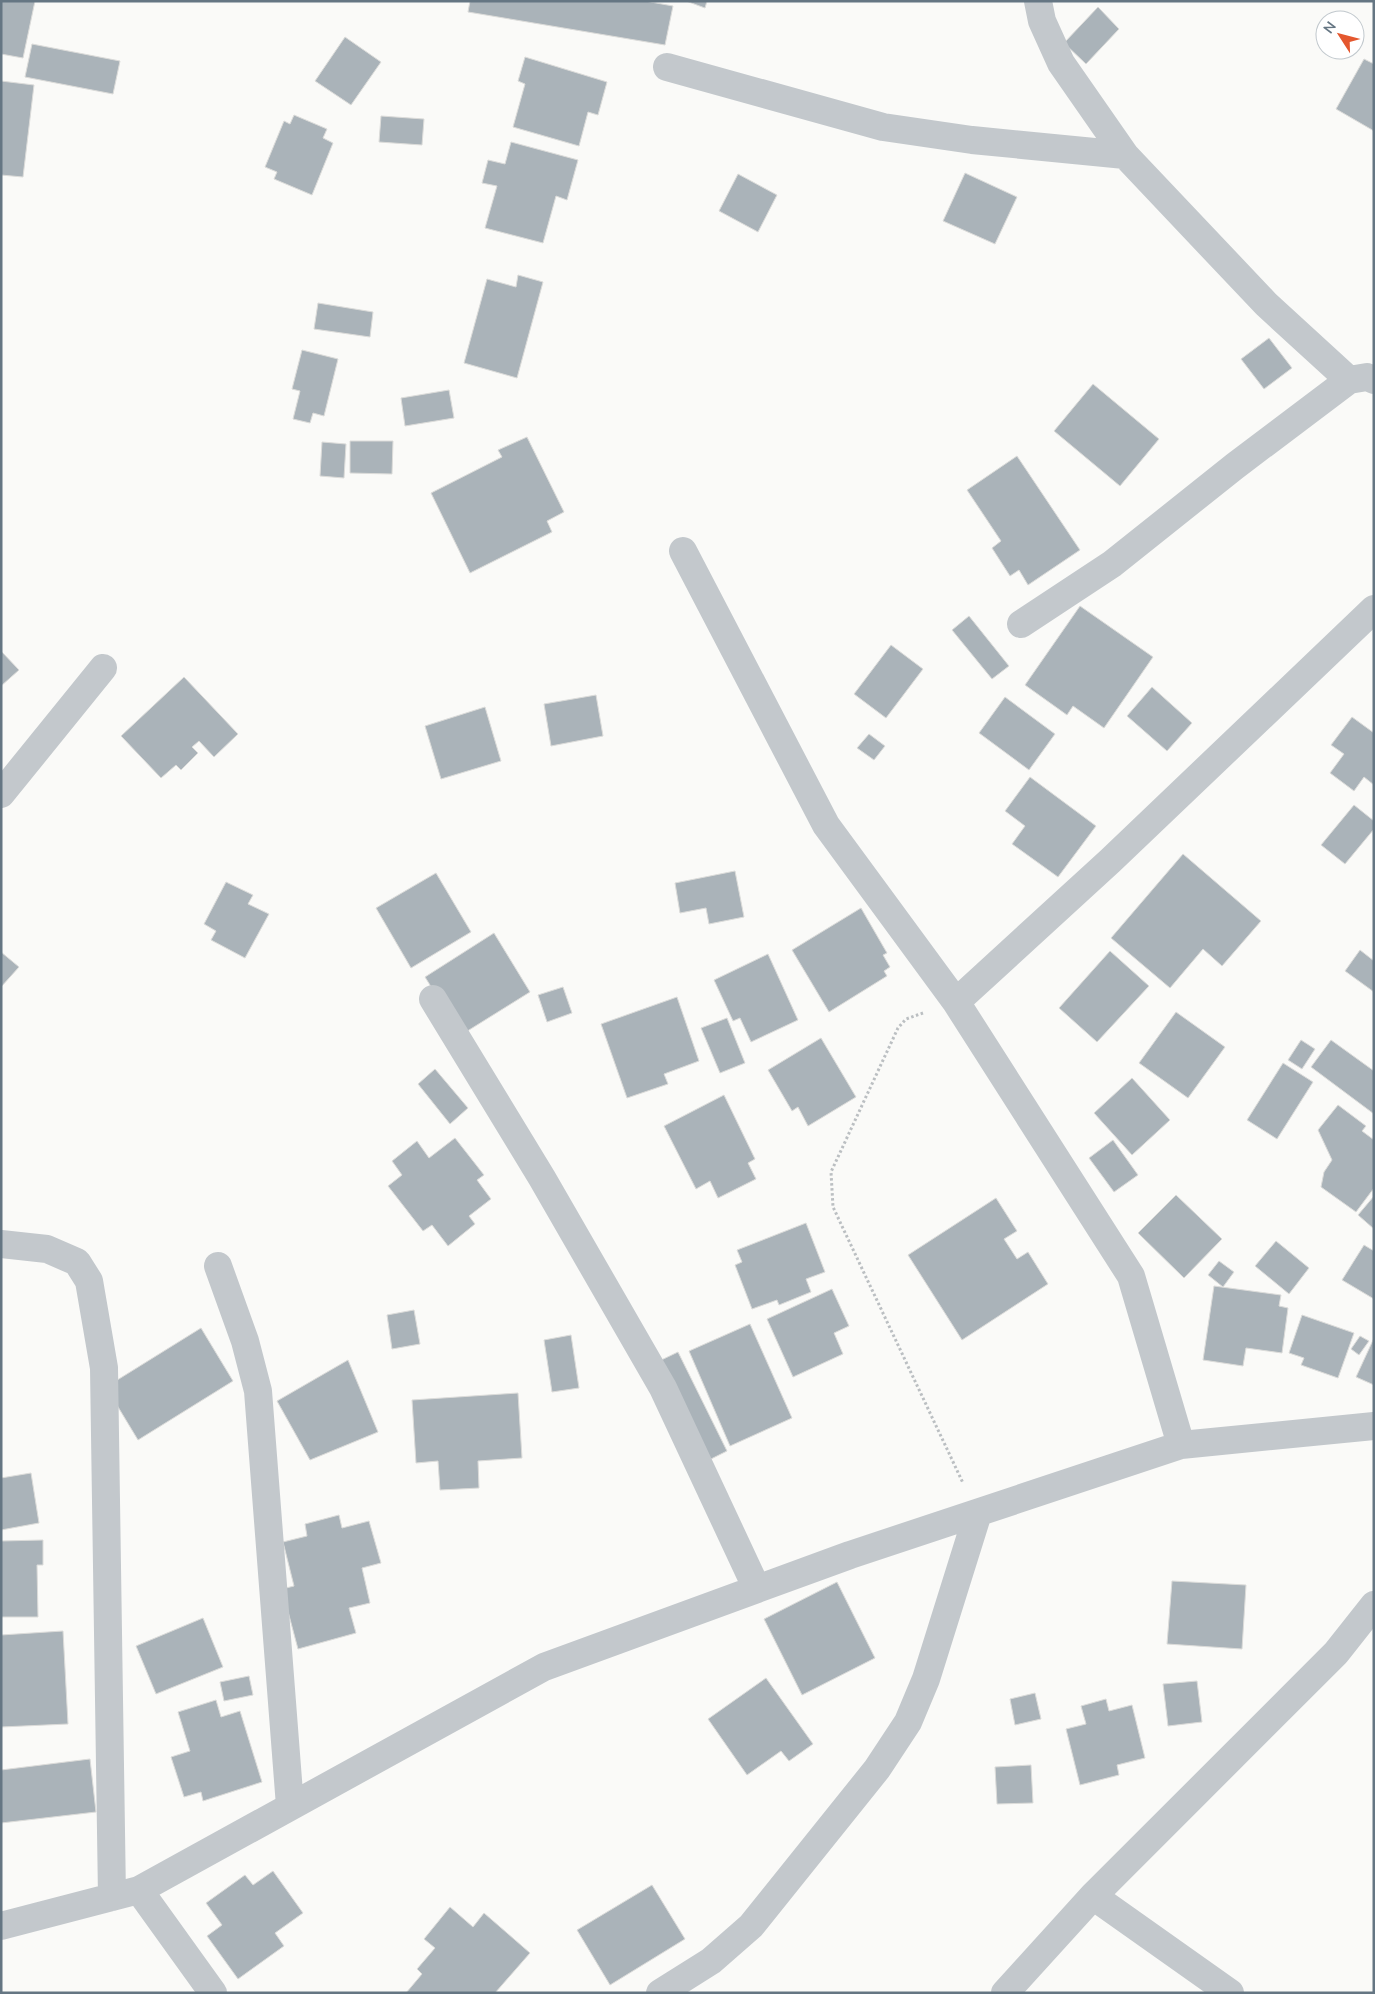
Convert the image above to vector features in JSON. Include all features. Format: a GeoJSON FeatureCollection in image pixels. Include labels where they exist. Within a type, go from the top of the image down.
{"type":"FeatureCollection","features":[{"type":"Feature","properties":{"kind":"street"},"geometry":{"type":"LineString","coordinates":[[1021,624],[1112,564],[1236,466],[1362,380],[1266,304],[1125,154],[1061,63],[1042,22],[1038,1]]}},
{"type":"Feature","properties":{"kind":"street"},"geometry":{"type":"LineString","coordinates":[[667,67],[883,127],[972,140],[1125,154]]}},
{"type":"Feature","properties":{"kind":"street"},"geometry":{"type":"LineString","coordinates":[[683,551],[826,824],[956,1002],[1131,1276],[1181,1446]]}},
{"type":"Feature","properties":{"kind":"street"},"geometry":{"type":"LineString","coordinates":[[956,1002],[1110,861],[1374,609]]}},
{"type":"Feature","properties":{"kind":"street"},"geometry":{"type":"LineString","coordinates":[[1,794],[103,668]]}},
{"type":"Feature","properties":{"kind":"street"},"geometry":{"type":"LineString","coordinates":[[434,999],[542,1178],[664,1388],[757,1589]]}},
{"type":"Feature","properties":{"kind":"street"},"geometry":{"type":"LineString","coordinates":[[1,1244],[47,1249],[77,1262],[89,1281],[103,1358],[108,1499],[112,1897]]}},
{"type":"Feature","properties":{"kind":"street"},"geometry":{"type":"LineString","coordinates":[[218,1266],[245,1341],[258,1391],[290,1806]]}},
{"type":"Feature","properties":{"kind":"street"},"geometry":{"type":"LineString","coordinates":[[1,1926],[139,1890],[544,1667],[757,1589],[1181,1446],[1374,1426]]}},
{"type":"Feature","properties":{"kind":"street"},"geometry":{"type":"LineString","coordinates":[[660,1993],[711,1961],[751,1926],[877,1769],[908,1722],[926,1679],[978,1513]]}},
{"type":"Feature","properties":{"kind":"street"},"geometry":{"type":"LineString","coordinates":[[1005,1993],[1093,1896],[1336,1653],[1374,1605]]}},
{"type":"Feature","properties":{"kind":"street"},"geometry":{"type":"LineString","coordinates":[[139,1890],[213,1993]]}},
{"type":"Feature","properties":{"kind":"street"},"geometry":{"type":"LineString","coordinates":[[1093,1896],[1230,1993]]}},
{"type":"Feature","properties":{"kind":"path"},"geometry":{"type":"LineString","coordinates":[[956,1002],[912,1016],[898,1028],[831,1172],[833,1207],[978,1513]]}},
{"type":"Feature","properties":{"kind":"building"},"geometry":{"type":"Polygon","coordinates":[[[1,1],[35,1],[23,58],[1,54],[1,1]]]}},
{"type":"Feature","properties":{"kind":"building"},"geometry":{"type":"Polygon","coordinates":[[[470,1],[645,1],[673,6],[665,45],[468,12],[470,1]]]}},
{"type":"Feature","properties":{"kind":"building"},"geometry":{"type":"Polygon","coordinates":[[[686,1],[707,1],[705,8],[686,1]]]}},
{"type":"Feature","properties":{"kind":"building"},"geometry":{"type":"Polygon","coordinates":[[[1098,7],[1119,29],[1086,64],[1064,43],[1098,7]]]}},
{"type":"Feature","properties":{"kind":"building"},"geometry":{"type":"Polygon","coordinates":[[[345,37],[381,62],[351,105],[315,81],[345,37]]]}},
{"type":"Feature","properties":{"kind":"building"},"geometry":{"type":"Polygon","coordinates":[[[32,44],[120,61],[113,94],[25,77],[32,44]]]}},
{"type":"Feature","properties":{"kind":"building"},"geometry":{"type":"Polygon","coordinates":[[[525,57],[607,82],[598,115],[588,112],[579,146],[513,127],[525,84],[518,81],[525,57]]]}},
{"type":"Feature","properties":{"kind":"building"},"geometry":{"type":"Polygon","coordinates":[[[1363,60],[1374,64],[1374,131],[1336,109],[1363,60]]]}},
{"type":"Feature","properties":{"kind":"building"},"geometry":{"type":"Polygon","coordinates":[[[1,81],[34,85],[23,177],[1,175],[1,81]]]}},
{"type":"Feature","properties":{"kind":"building"},"geometry":{"type":"Polygon","coordinates":[[[294,115],[327,129],[323,138],[333,143],[312,195],[274,179],[277,172],[265,167],[284,121],[290,124],[294,115]]]}},
{"type":"Feature","properties":{"kind":"building"},"geometry":{"type":"Polygon","coordinates":[[[381,116],[424,119],[422,145],[379,142],[381,116]]]}},
{"type":"Feature","properties":{"kind":"building"},"geometry":{"type":"Polygon","coordinates":[[[511,142],[578,160],[567,200],[556,196],[543,243],[485,228],[497,186],[482,183],[488,160],[505,164],[511,142]]]}},
{"type":"Feature","properties":{"kind":"building"},"geometry":{"type":"Polygon","coordinates":[[[965,173],[1017,197],[995,244],[943,221],[965,173]]]}},
{"type":"Feature","properties":{"kind":"building"},"geometry":{"type":"Polygon","coordinates":[[[738,174],[777,195],[758,232],[719,211],[738,174]]]}},
{"type":"Feature","properties":{"kind":"building"},"geometry":{"type":"Polygon","coordinates":[[[518,275],[543,282],[517,378],[464,363],[487,279],[516,287],[518,275]]]}},
{"type":"Feature","properties":{"kind":"building"},"geometry":{"type":"Polygon","coordinates":[[[318,303],[373,312],[370,337],[314,329],[318,303]]]}},
{"type":"Feature","properties":{"kind":"building"},"geometry":{"type":"Polygon","coordinates":[[[1269,338],[1292,368],[1264,389],[1241,359],[1269,338]]]}},
{"type":"Feature","properties":{"kind":"building"},"geometry":{"type":"Polygon","coordinates":[[[302,350],[338,359],[324,416],[313,413],[310,423],[293,419],[300,391],[292,389],[302,350]]]}},
{"type":"Feature","properties":{"kind":"building"},"geometry":{"type":"Polygon","coordinates":[[[1093,384],[1159,439],[1120,486],[1054,431],[1093,384]]]}},
{"type":"Feature","properties":{"kind":"building"},"geometry":{"type":"Polygon","coordinates":[[[449,390],[454,418],[405,426],[401,398],[449,390]]]}},
{"type":"Feature","properties":{"kind":"building"},"geometry":{"type":"Polygon","coordinates":[[[527,437],[564,512],[547,521],[552,532],[470,573],[431,493],[502,457],[498,450],[527,437]]]}},
{"type":"Feature","properties":{"kind":"building"},"geometry":{"type":"Polygon","coordinates":[[[350,441],[393,441],[392,474],[350,473],[350,441]]]}},
{"type":"Feature","properties":{"kind":"building"},"geometry":{"type":"Polygon","coordinates":[[[322,442],[346,444],[344,478],[320,476],[322,442]]]}},
{"type":"Feature","properties":{"kind":"building"},"geometry":{"type":"Polygon","coordinates":[[[1017,456],[1080,550],[1028,585],[1019,570],[1010,576],[992,548],[1001,541],[967,490],[1017,456]]]}},
{"type":"Feature","properties":{"kind":"building"},"geometry":{"type":"Polygon","coordinates":[[[1080,606],[1153,657],[1104,728],[1073,706],[1067,715],[1025,685],[1080,606]]]}},
{"type":"Feature","properties":{"kind":"building"},"geometry":{"type":"Polygon","coordinates":[[[969,616],[1009,666],[992,679],[952,630],[969,616]]]}},
{"type":"Feature","properties":{"kind":"building"},"geometry":{"type":"Polygon","coordinates":[[[891,645],[923,669],[886,718],[854,694],[891,645]]]}},
{"type":"Feature","properties":{"kind":"building"},"geometry":{"type":"Polygon","coordinates":[[[1,651],[19,670],[1,686],[1,651]]]}},
{"type":"Feature","properties":{"kind":"building"},"geometry":{"type":"Polygon","coordinates":[[[184,677],[238,734],[214,757],[199,741],[192,747],[198,753],[181,770],[176,765],[161,778],[121,736],[184,677]]]}},
{"type":"Feature","properties":{"kind":"building"},"geometry":{"type":"Polygon","coordinates":[[[1152,687],[1192,723],[1167,751],[1127,716],[1152,687]]]}},
{"type":"Feature","properties":{"kind":"building"},"geometry":{"type":"Polygon","coordinates":[[[596,695],[603,736],[551,746],[544,704],[596,695]]]}},
{"type":"Feature","properties":{"kind":"building"},"geometry":{"type":"Polygon","coordinates":[[[1005,697],[1055,734],[1029,770],[979,733],[1005,697]]]}},
{"type":"Feature","properties":{"kind":"building"},"geometry":{"type":"Polygon","coordinates":[[[485,707],[501,761],[441,779],[425,726],[485,707]]]}},
{"type":"Feature","properties":{"kind":"building"},"geometry":{"type":"Polygon","coordinates":[[[1352,717],[1374,733],[1374,785],[1364,777],[1354,791],[1330,773],[1344,754],[1331,745],[1352,717]]]}},
{"type":"Feature","properties":{"kind":"building"},"geometry":{"type":"Polygon","coordinates":[[[869,734],[885,746],[874,760],[857,748],[869,734]]]}},
{"type":"Feature","properties":{"kind":"building"},"geometry":{"type":"Polygon","coordinates":[[[1030,777],[1096,826],[1058,877],[1012,844],[1025,826],[1005,811],[1030,777]]]}},
{"type":"Feature","properties":{"kind":"building"},"geometry":{"type":"Polygon","coordinates":[[[1354,805],[1374,821],[1374,829],[1345,864],[1321,845],[1354,805]]]}},
{"type":"Feature","properties":{"kind":"building"},"geometry":{"type":"Polygon","coordinates":[[[1183,854],[1261,921],[1222,966],[1203,949],[1170,988],[1111,938],[1183,854]]]}},
{"type":"Feature","properties":{"kind":"building"},"geometry":{"type":"Polygon","coordinates":[[[735,871],[744,917],[709,924],[706,908],[680,913],[675,883],[735,871]]]}},
{"type":"Feature","properties":{"kind":"building"},"geometry":{"type":"Polygon","coordinates":[[[436,873],[471,932],[411,968],[376,908],[436,873]]]}},
{"type":"Feature","properties":{"kind":"building"},"geometry":{"type":"Polygon","coordinates":[[[226,882],[253,895],[248,904],[269,914],[245,958],[211,940],[216,931],[204,924],[226,882]]]}},
{"type":"Feature","properties":{"kind":"building"},"geometry":{"type":"Polygon","coordinates":[[[861,908],[887,953],[883,955],[890,967],[884,971],[887,976],[829,1012],[792,950],[861,908]]]}},
{"type":"Feature","properties":{"kind":"building"},"geometry":{"type":"Polygon","coordinates":[[[494,933],[530,992],[461,1035],[425,977],[494,933]]]}},
{"type":"Feature","properties":{"kind":"building"},"geometry":{"type":"Polygon","coordinates":[[[1360,950],[1374,961],[1374,992],[1345,971],[1360,950]]]}},
{"type":"Feature","properties":{"kind":"building"},"geometry":{"type":"Polygon","coordinates":[[[1110,951],[1149,986],[1097,1042],[1059,1008],[1110,951]]]}},
{"type":"Feature","properties":{"kind":"building"},"geometry":{"type":"Polygon","coordinates":[[[1,952],[19,967],[1,987],[1,952]]]}},
{"type":"Feature","properties":{"kind":"building"},"geometry":{"type":"Polygon","coordinates":[[[768,954],[798,1020],[751,1042],[740,1018],[733,1021],[714,980],[768,954]]]}},
{"type":"Feature","properties":{"kind":"building"},"geometry":{"type":"Polygon","coordinates":[[[563,987],[572,1013],[547,1022],[538,995],[563,987]]]}},
{"type":"Feature","properties":{"kind":"building"},"geometry":{"type":"Polygon","coordinates":[[[677,997],[699,1061],[664,1074],[668,1084],[627,1098],[601,1024],[677,997]]]}},
{"type":"Feature","properties":{"kind":"building"},"geometry":{"type":"Polygon","coordinates":[[[1176,1012],[1225,1047],[1188,1098],[1139,1063],[1176,1012]]]}},
{"type":"Feature","properties":{"kind":"building"},"geometry":{"type":"Polygon","coordinates":[[[727,1018],[745,1063],[720,1073],[701,1028],[727,1018]]]}},
{"type":"Feature","properties":{"kind":"building"},"geometry":{"type":"Polygon","coordinates":[[[821,1038],[856,1097],[808,1126],[798,1107],[792,1111],[768,1070],[821,1038]]]}},
{"type":"Feature","properties":{"kind":"building"},"geometry":{"type":"Polygon","coordinates":[[[1301,1040],[1315,1049],[1302,1069],[1288,1060],[1301,1040]]]}},
{"type":"Feature","properties":{"kind":"building"},"geometry":{"type":"Polygon","coordinates":[[[1331,1040],[1374,1071],[1374,1114],[1311,1067],[1331,1040]]]}},
{"type":"Feature","properties":{"kind":"building"},"geometry":{"type":"Polygon","coordinates":[[[1283,1063],[1313,1082],[1277,1139],[1247,1120],[1283,1063]]]}},
{"type":"Feature","properties":{"kind":"building"},"geometry":{"type":"Polygon","coordinates":[[[435,1069],[468,1108],[450,1124],[418,1084],[435,1069]]]}},
{"type":"Feature","properties":{"kind":"building"},"geometry":{"type":"Polygon","coordinates":[[[1132,1078],[1170,1120],[1132,1155],[1094,1113],[1132,1078]]]}},
{"type":"Feature","properties":{"kind":"building"},"geometry":{"type":"Polygon","coordinates":[[[724,1095],[755,1159],[748,1163],[756,1179],[718,1198],[710,1181],[696,1189],[664,1126],[724,1095]]]}},
{"type":"Feature","properties":{"kind":"building"},"geometry":{"type":"Polygon","coordinates":[[[1338,1105],[1366,1126],[1362,1131],[1374,1140],[1374,1188],[1356,1212],[1321,1187],[1324,1172],[1332,1160],[1318,1130],[1338,1105]]]}},
{"type":"Feature","properties":{"kind":"building"},"geometry":{"type":"Polygon","coordinates":[[[455,1138],[484,1175],[477,1180],[491,1199],[469,1216],[475,1224],[448,1246],[432,1225],[423,1231],[388,1186],[402,1175],[392,1161],[417,1141],[429,1158],[455,1138]]]}},
{"type":"Feature","properties":{"kind":"building"},"geometry":{"type":"Polygon","coordinates":[[[1113,1140],[1138,1175],[1114,1192],[1089,1158],[1113,1140]]]}},
{"type":"Feature","properties":{"kind":"building"},"geometry":{"type":"Polygon","coordinates":[[[1176,1195],[1222,1239],[1184,1278],[1138,1233],[1176,1195]]]}},
{"type":"Feature","properties":{"kind":"building"},"geometry":{"type":"Polygon","coordinates":[[[1374,1196],[1374,1229],[1358,1215],[1374,1196]]]}},
{"type":"Feature","properties":{"kind":"building"},"geometry":{"type":"Polygon","coordinates":[[[996,1198],[1017,1231],[1004,1239],[1017,1259],[1028,1252],[1048,1284],[962,1340],[908,1255],[996,1198]]]}},
{"type":"Feature","properties":{"kind":"building"},"geometry":{"type":"Polygon","coordinates":[[[806,1223],[825,1272],[806,1279],[811,1292],[779,1305],[777,1300],[752,1309],[735,1265],[742,1262],[737,1250],[806,1223]]]}},
{"type":"Feature","properties":{"kind":"building"},"geometry":{"type":"Polygon","coordinates":[[[1276,1241],[1309,1268],[1289,1294],[1255,1266],[1276,1241]]]}},
{"type":"Feature","properties":{"kind":"building"},"geometry":{"type":"Polygon","coordinates":[[[1364,1245],[1374,1251],[1374,1299],[1342,1280],[1364,1245]]]}},
{"type":"Feature","properties":{"kind":"building"},"geometry":{"type":"Polygon","coordinates":[[[1219,1261],[1234,1272],[1223,1287],[1208,1275],[1219,1261]]]}},
{"type":"Feature","properties":{"kind":"building"},"geometry":{"type":"Polygon","coordinates":[[[1214,1286],[1281,1295],[1279,1306],[1288,1308],[1282,1353],[1246,1348],[1243,1366],[1203,1360],[1214,1286]]]}},
{"type":"Feature","properties":{"kind":"building"},"geometry":{"type":"Polygon","coordinates":[[[832,1289],[849,1326],[834,1333],[843,1354],[793,1377],[767,1319],[832,1289]]]}},
{"type":"Feature","properties":{"kind":"building"},"geometry":{"type":"Polygon","coordinates":[[[414,1310],[420,1344],[392,1349],[387,1315],[414,1310]]]}},
{"type":"Feature","properties":{"kind":"building"},"geometry":{"type":"Polygon","coordinates":[[[1302,1315],[1354,1333],[1338,1378],[1301,1365],[1304,1358],[1289,1353],[1302,1315]]]}},
{"type":"Feature","properties":{"kind":"building"},"geometry":{"type":"Polygon","coordinates":[[[750,1324],[792,1418],[730,1446],[689,1351],[750,1324]]]}},
{"type":"Feature","properties":{"kind":"building"},"geometry":{"type":"Polygon","coordinates":[[[201,1328],[233,1381],[138,1440],[106,1387],[201,1328]]]}},
{"type":"Feature","properties":{"kind":"building"},"geometry":{"type":"Polygon","coordinates":[[[571,1335],[579,1388],[552,1392],[544,1340],[571,1335]]]}},
{"type":"Feature","properties":{"kind":"building"},"geometry":{"type":"Polygon","coordinates":[[[1360,1336],[1369,1341],[1359,1355],[1351,1349],[1360,1336]]]}},
{"type":"Feature","properties":{"kind":"building"},"geometry":{"type":"Polygon","coordinates":[[[1374,1338],[1374,1385],[1356,1377],[1374,1338]]]}},
{"type":"Feature","properties":{"kind":"building"},"geometry":{"type":"Polygon","coordinates":[[[678,1352],[727,1451],[701,1464],[653,1364],[678,1352]]]}},
{"type":"Feature","properties":{"kind":"building"},"geometry":{"type":"Polygon","coordinates":[[[348,1360],[378,1432],[310,1460],[277,1401],[348,1360]]]}},
{"type":"Feature","properties":{"kind":"building"},"geometry":{"type":"Polygon","coordinates":[[[518,1393],[522,1458],[478,1461],[479,1488],[440,1490],[438,1461],[416,1463],[412,1400],[518,1393]]]}},
{"type":"Feature","properties":{"kind":"building"},"geometry":{"type":"Polygon","coordinates":[[[31,1473],[39,1523],[1,1530],[1,1478],[31,1473]]]}},
{"type":"Feature","properties":{"kind":"building"},"geometry":{"type":"Polygon","coordinates":[[[339,1515],[342,1528],[369,1521],[381,1563],[362,1568],[370,1603],[349,1608],[356,1633],[298,1649],[282,1589],[294,1586],[283,1542],[307,1536],[305,1524],[339,1515]]]}},
{"type":"Feature","properties":{"kind":"building"},"geometry":{"type":"Polygon","coordinates":[[[43,1540],[43,1565],[37,1565],[38,1617],[1,1617],[1,1541],[43,1540]]]}},
{"type":"Feature","properties":{"kind":"building"},"geometry":{"type":"Polygon","coordinates":[[[1172,1581],[1246,1585],[1242,1649],[1167,1644],[1172,1581]]]}},
{"type":"Feature","properties":{"kind":"building"},"geometry":{"type":"Polygon","coordinates":[[[837,1582],[875,1658],[802,1695],[764,1619],[837,1582]]]}},
{"type":"Feature","properties":{"kind":"building"},"geometry":{"type":"Polygon","coordinates":[[[203,1618],[223,1667],[156,1694],[136,1646],[203,1618]]]}},
{"type":"Feature","properties":{"kind":"building"},"geometry":{"type":"Polygon","coordinates":[[[63,1631],[68,1724],[1,1727],[1,1635],[63,1631]]]}},
{"type":"Feature","properties":{"kind":"building"},"geometry":{"type":"Polygon","coordinates":[[[249,1676],[253,1695],[224,1701],[220,1682],[249,1676]]]}},
{"type":"Feature","properties":{"kind":"building"},"geometry":{"type":"Polygon","coordinates":[[[766,1678],[813,1744],[789,1761],[781,1751],[747,1775],[708,1719],[766,1678]]]}},
{"type":"Feature","properties":{"kind":"building"},"geometry":{"type":"Polygon","coordinates":[[[1197,1681],[1202,1722],[1168,1726],[1163,1684],[1197,1681]]]}},
{"type":"Feature","properties":{"kind":"building"},"geometry":{"type":"Polygon","coordinates":[[[1035,1693],[1041,1719],[1015,1725],[1010,1699],[1035,1693]]]}},
{"type":"Feature","properties":{"kind":"building"},"geometry":{"type":"Polygon","coordinates":[[[1106,1699],[1109,1711],[1132,1705],[1145,1758],[1117,1765],[1119,1775],[1080,1785],[1066,1729],[1086,1724],[1081,1706],[1106,1699]]]}},
{"type":"Feature","properties":{"kind":"building"},"geometry":{"type":"Polygon","coordinates":[[[216,1700],[221,1717],[240,1711],[262,1782],[203,1801],[201,1792],[184,1797],[171,1757],[190,1751],[178,1712],[216,1700]]]}},
{"type":"Feature","properties":{"kind":"building"},"geometry":{"type":"Polygon","coordinates":[[[90,1759],[96,1812],[1,1823],[1,1770],[90,1759]]]}},
{"type":"Feature","properties":{"kind":"building"},"geometry":{"type":"Polygon","coordinates":[[[1031,1765],[1033,1803],[997,1804],[995,1767],[1031,1765]]]}},
{"type":"Feature","properties":{"kind":"building"},"geometry":{"type":"Polygon","coordinates":[[[273,1871],[303,1913],[275,1933],[284,1946],[238,1979],[207,1936],[222,1925],[206,1903],[245,1875],[253,1885],[273,1871]]]}},
{"type":"Feature","properties":{"kind":"building"},"geometry":{"type":"Polygon","coordinates":[[[652,1885],[685,1939],[610,1985],[577,1930],[652,1885]]]}},
{"type":"Feature","properties":{"kind":"building"},"geometry":{"type":"Polygon","coordinates":[[[450,1907],[473,1927],[484,1913],[530,1953],[495,1993],[406,1993],[422,1974],[417,1969],[435,1948],[424,1939],[450,1907]]]}}]}
